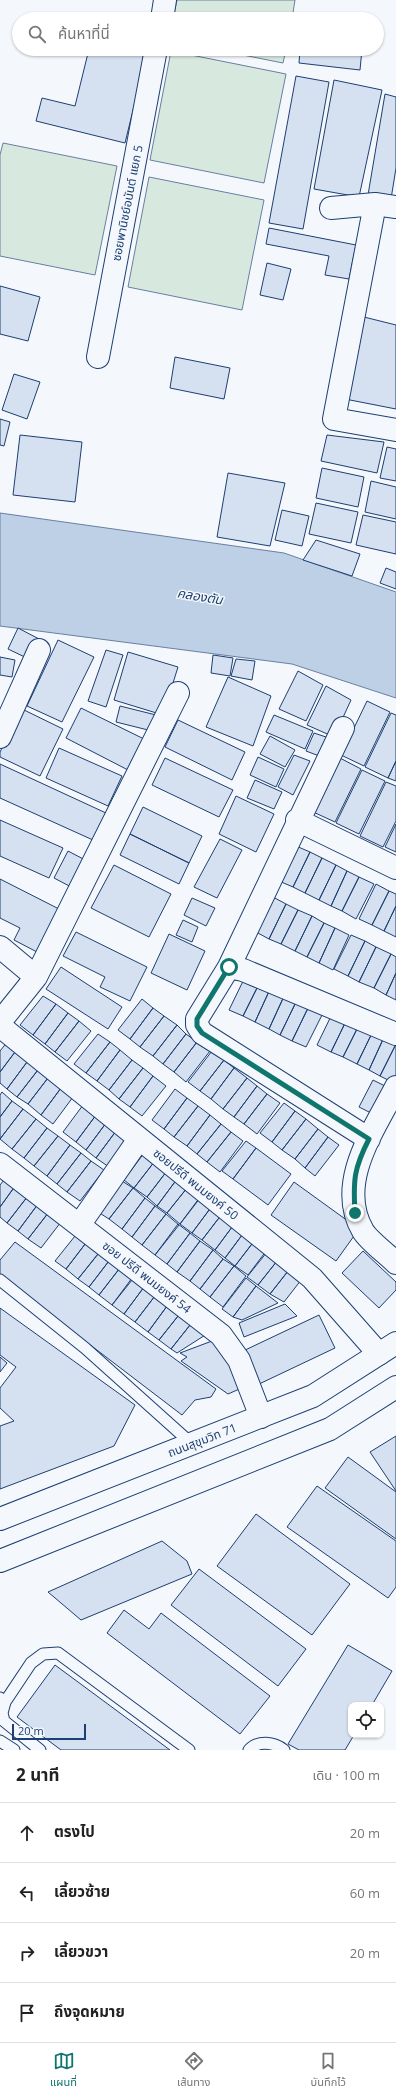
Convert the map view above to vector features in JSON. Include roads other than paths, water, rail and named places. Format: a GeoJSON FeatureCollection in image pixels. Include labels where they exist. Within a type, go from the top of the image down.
{"type":"FeatureCollection","features":[{"type":"Feature","properties":{"kind":"street"},"geometry":{"type":"LineString","coordinates":[[163,12],[165,0]]}},
{"type":"Feature","properties":{"kind":"street","name":"ซอยพานิชย์อนันต์ แยก 5"},"geometry":{"type":"LineString","coordinates":[[98,357],[155,56]]}},
{"type":"Feature","properties":{"kind":"street"},"geometry":{"type":"LineString","coordinates":[[331,208],[386,206],[334,419],[396,430]]}},
{"type":"Feature","properties":{"kind":"street"},"geometry":{"type":"LineString","coordinates":[[0,737],[39,650]]}},
{"type":"Feature","properties":{"kind":"street"},"geometry":{"type":"LineString","coordinates":[[0,1022],[36,978],[178,693]]}},
{"type":"Feature","properties":{"kind":"street"},"geometry":{"type":"LineString","coordinates":[[343,728],[229,967],[197,1019],[197,1026],[202,1033],[369,1139]]}},
{"type":"Feature","properties":{"kind":"street"},"geometry":{"type":"LineString","coordinates":[[298,820],[396,868]]}},
{"type":"Feature","properties":{"kind":"street"},"geometry":{"type":"LineString","coordinates":[[0,947],[36,978]]}},
{"type":"Feature","properties":{"kind":"street"},"geometry":{"type":"LineString","coordinates":[[229,967],[243,970],[396,1034]]}},
{"type":"Feature","properties":{"kind":"street","name":"ซอยปรีดี พนมยงค์ 50"},"geometry":{"type":"LineString","coordinates":[[0,1026],[312,1278],[388,1349]]}},
{"type":"Feature","properties":{"kind":"street"},"geometry":{"type":"LineString","coordinates":[[396,1087],[358,1161],[354,1189],[355,1213],[364,1232],[396,1263]]}},
{"type":"Feature","properties":{"kind":"street"},"geometry":{"type":"LineString","coordinates":[[80,1224],[139,1138]]}},
{"type":"Feature","properties":{"kind":"street","name":"ซอย ปรีดี พนมยงค์ 54"},"geometry":{"type":"LineString","coordinates":[[0,1164],[80,1224],[221,1335],[239,1360],[261,1417]]}},
{"type":"Feature","properties":{"kind":"street","name":"ถนนสุขุมวิท 71"},"geometry":{"type":"LineString","coordinates":[[0,1519],[313,1396],[388,1349]]}},
{"type":"Feature","properties":{"kind":"street"},"geometry":{"type":"LineString","coordinates":[[0,1561],[330,1429],[396,1387]]}},
{"type":"Feature","properties":{"kind":"lane"},"geometry":{"type":"LineString","coordinates":[[0,1280],[85,1348],[192,1444]]}},
{"type":"Feature","properties":{"kind":"lane"},"geometry":{"type":"LineString","coordinates":[[40,1750],[4,1721],[2,1713],[2,1700],[31,1663],[43,1654],[58,1653],[189,1750]]}},
{"type":"Feature","properties":{"kind":"lane"},"geometry":{"type":"LineString","coordinates":[[0,1741],[14,1750]]}},
{"type":"Feature","properties":{"kind":"lane"},"geometry":{"type":"LineString","coordinates":[[249,1750],[260,1743],[269,1744],[284,1750]]}},
{"type":"Feature","properties":{"kind":"water","name":"คลองตัน"},"geometry":{"type":"Polygon","coordinates":[[[0,513],[284,553],[396,592],[396,698],[292,664],[0,626],[0,513]]]}}]}
